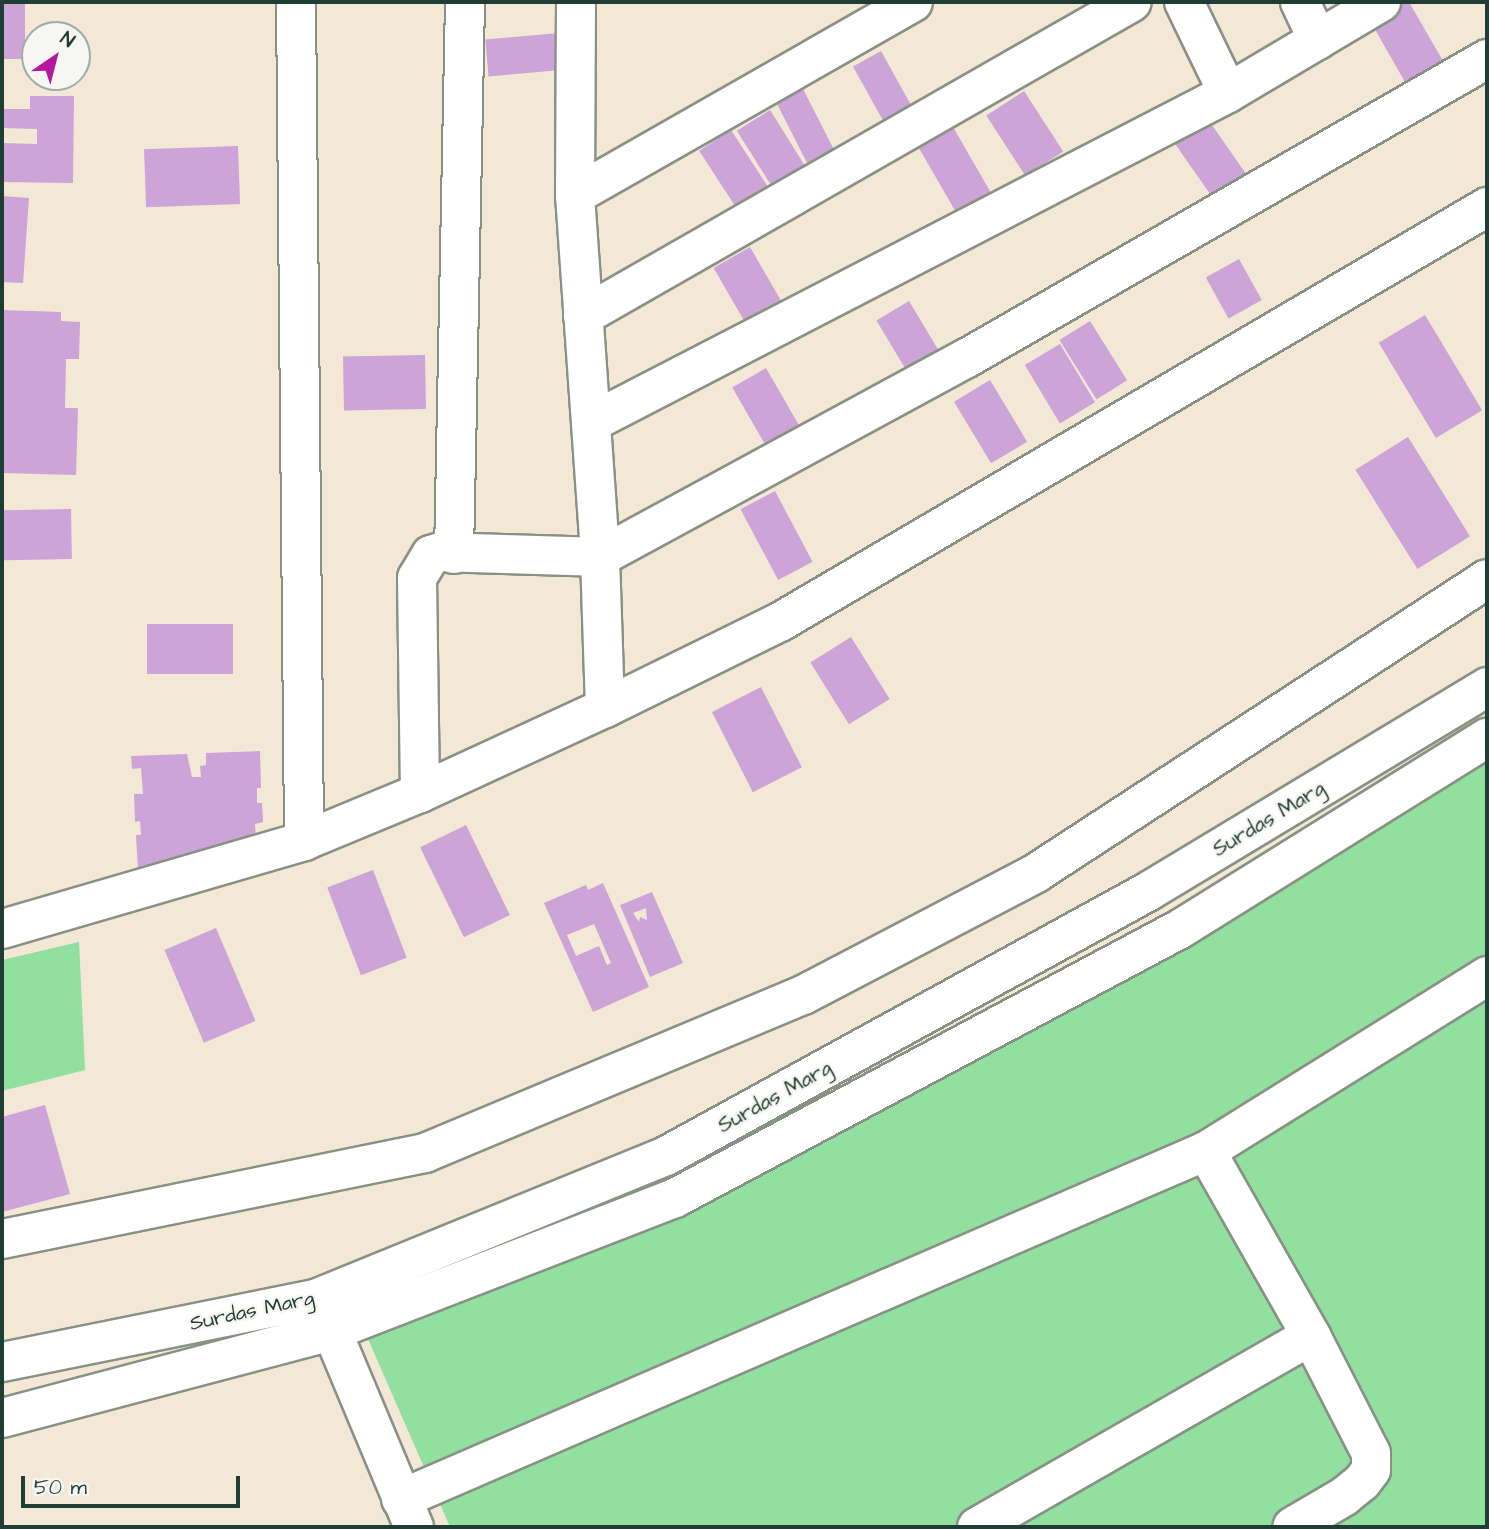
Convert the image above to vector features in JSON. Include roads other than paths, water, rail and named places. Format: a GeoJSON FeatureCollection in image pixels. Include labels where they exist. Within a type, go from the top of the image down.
{"type":"FeatureCollection","features":[{"type":"Feature","properties":{"kind":"street"},"geometry":{"type":"LineString","coordinates":[[296,2],[304,841]]}},
{"type":"Feature","properties":{"kind":"street"},"geometry":{"type":"LineString","coordinates":[[454,554],[465,2]]}},
{"type":"Feature","properties":{"kind":"street"},"geometry":{"type":"LineString","coordinates":[[576,2],[575,195],[592,422],[606,708]]}},
{"type":"Feature","properties":{"kind":"street"},"geometry":{"type":"LineString","coordinates":[[575,195],[913,2]]}},
{"type":"Feature","properties":{"kind":"street"},"geometry":{"type":"LineString","coordinates":[[583,316],[1132,2]]}},
{"type":"Feature","properties":{"kind":"street"},"geometry":{"type":"LineString","coordinates":[[1184,2],[1228,93]]}},
{"type":"Feature","properties":{"kind":"street"},"geometry":{"type":"LineString","coordinates":[[1300,2],[1318,40]]}},
{"type":"Feature","properties":{"kind":"street"},"geometry":{"type":"LineString","coordinates":[[592,422],[1228,93],[1381,2]]}},
{"type":"Feature","properties":{"kind":"street"},"geometry":{"type":"LineString","coordinates":[[420,793],[417,578],[430,555],[600,557],[967,358],[1487,59]]}},
{"type":"Feature","properties":{"kind":"street"},"geometry":{"type":"LineString","coordinates":[[2,929],[304,841],[420,793],[606,708],[779,622],[1487,207]]}},
{"type":"Feature","properties":{"kind":"street"},"geometry":{"type":"LineString","coordinates":[[2,1239],[425,1153],[803,995],[1036,873],[1487,579]]}},
{"type":"Feature","properties":{"kind":"street","name":"Surdas Marg"},"geometry":{"type":"LineString","coordinates":[[2,1363],[325,1315],[666,1156],[1149,891],[1487,687]]}},
{"type":"Feature","properties":{"kind":"street","name":"Surdas Marg"},"geometry":{"type":"LineString","coordinates":[[2,1418],[325,1315],[675,1198],[1180,929],[1487,738]]}},
{"type":"Feature","properties":{"kind":"street"},"geometry":{"type":"LineString","coordinates":[[325,1315],[407,1513],[1206,1151],[1487,976]]}},
{"type":"Feature","properties":{"kind":"street"},"geometry":{"type":"LineString","coordinates":[[1206,1151],[1311,1336],[1371,1453],[1371,1470],[1345,1496],[1292,1527]]}},
{"type":"Feature","properties":{"kind":"street"},"geometry":{"type":"LineString","coordinates":[[978,1527],[1311,1336]]}}]}
